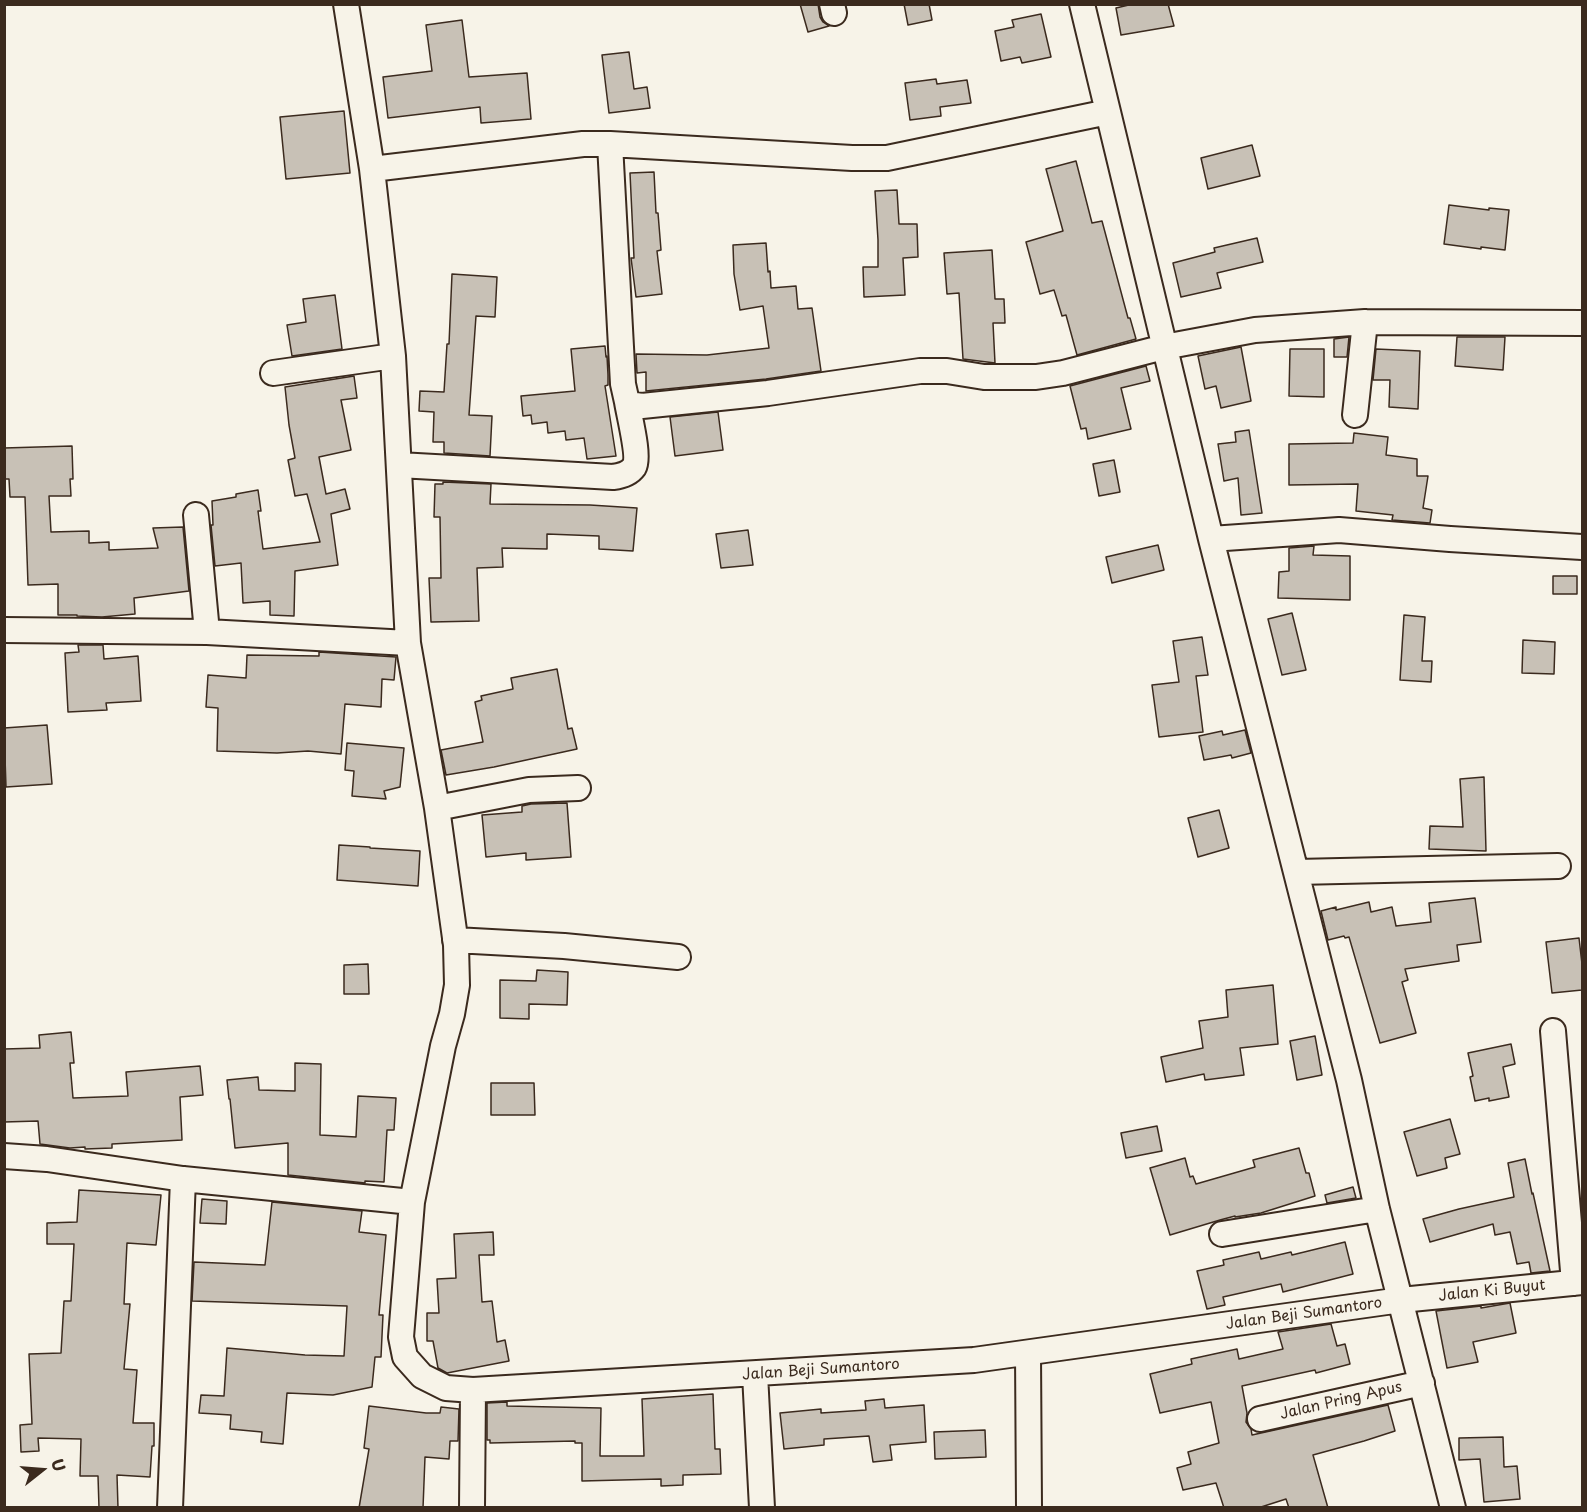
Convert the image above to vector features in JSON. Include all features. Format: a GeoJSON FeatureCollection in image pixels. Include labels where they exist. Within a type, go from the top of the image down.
{"type":"FeatureCollection","features":[{"type":"Feature","properties":{"kind":"street","name":"Jalan Beji Sumantoro"},"geometry":{"type":"LineString","coordinates":[[346,4],[372,169],[393,356],[408,643],[437,808],[455,940],[457,985],[412,1202],[401,1337],[405,1357],[422,1376],[446,1388],[473,1390],[755,1374],[974,1360],[1401,1300]]}},
{"type":"Feature","properties":{"kind":"street"},"geometry":{"type":"LineString","coordinates":[[1082,4],[1211,538],[1349,1080],[1377,1209],[1453,1508]]}},
{"type":"Feature","properties":{"kind":"street"},"geometry":{"type":"LineString","coordinates":[[372,169],[583,144],[887,158],[1108,112]]}},
{"type":"Feature","properties":{"kind":"street"},"geometry":{"type":"LineString","coordinates":[[399,465],[613,477],[625,475],[634,467],[637,456],[623,384],[610,144]]}},
{"type":"Feature","properties":{"kind":"street"},"geometry":{"type":"LineString","coordinates":[[627,402],[642,406],[768,393],[920,371],[947,371],[984,377],[1036,377],[1063,373],[1164,347],[1255,330],[1365,322],[1582,323]]}},
{"type":"Feature","properties":{"kind":"street"},"geometry":{"type":"LineString","coordinates":[[1355,415],[1365,322]]}},
{"type":"Feature","properties":{"kind":"street"},"geometry":{"type":"LineString","coordinates":[[273,373],[393,356]]}},
{"type":"Feature","properties":{"kind":"street"},"geometry":{"type":"LineString","coordinates":[[196,515],[207,632]]}},
{"type":"Feature","properties":{"kind":"street"},"geometry":{"type":"LineString","coordinates":[[1211,538],[1340,530],[1582,547]]}},
{"type":"Feature","properties":{"kind":"street"},"geometry":{"type":"LineString","coordinates":[[4,630],[207,632],[408,643]]}},
{"type":"Feature","properties":{"kind":"street"},"geometry":{"type":"LineString","coordinates":[[437,808],[529,790],[578,788]]}},
{"type":"Feature","properties":{"kind":"street"},"geometry":{"type":"LineString","coordinates":[[1297,872],[1558,866]]}},
{"type":"Feature","properties":{"kind":"street"},"geometry":{"type":"LineString","coordinates":[[455,940],[564,946],[678,957]]}},
{"type":"Feature","properties":{"kind":"street"},"geometry":{"type":"LineString","coordinates":[[1552,1031],[1578,1282]]}},
{"type":"Feature","properties":{"kind":"street"},"geometry":{"type":"LineString","coordinates":[[4,1156],[46,1159],[183,1179],[412,1202]]}},
{"type":"Feature","properties":{"kind":"street"},"geometry":{"type":"LineString","coordinates":[[170,1508],[183,1179]]}},
{"type":"Feature","properties":{"kind":"street"},"geometry":{"type":"LineString","coordinates":[[1222,1234],[1377,1209]]}},
{"type":"Feature","properties":{"kind":"street","name":"Jalan Ki Buyut"},"geometry":{"type":"LineString","coordinates":[[1401,1300],[1578,1282]]}},
{"type":"Feature","properties":{"kind":"street"},"geometry":{"type":"LineString","coordinates":[[1028,1353],[1029,1508]]}},
{"type":"Feature","properties":{"kind":"street"},"geometry":{"type":"LineString","coordinates":[[755,1374],[762,1508]]}},
{"type":"Feature","properties":{"kind":"street","name":"Jalan Pring Apus"},"geometry":{"type":"LineString","coordinates":[[1260,1419],[1422,1383]]}},
{"type":"Feature","properties":{"kind":"street"},"geometry":{"type":"LineString","coordinates":[[472,1508],[473,1390]]}},
{"type":"Feature","properties":{"kind":"building"},"geometry":{"type":"Polygon","coordinates":[[[800,4],[818,4],[820,17],[829,26],[808,32],[800,4]]]}},
{"type":"Feature","properties":{"kind":"building"},"geometry":{"type":"Polygon","coordinates":[[[904,4],[929,4],[932,20],[908,25],[904,4]]]}},
{"type":"Feature","properties":{"kind":"building"},"geometry":{"type":"Polygon","coordinates":[[[1133,4],[1168,4],[1174,26],[1121,35],[1116,8],[1133,4]]]}},
{"type":"Feature","properties":{"kind":"building"},"geometry":{"type":"Polygon","coordinates":[[[1041,14],[1051,57],[1022,63],[1020,57],[1001,61],[995,31],[1014,27],[1012,20],[1041,14]]]}},
{"type":"Feature","properties":{"kind":"building"},"geometry":{"type":"Polygon","coordinates":[[[462,20],[469,77],[527,73],[531,119],[481,123],[480,107],[388,118],[383,77],[432,71],[426,25],[462,20]]]}},
{"type":"Feature","properties":{"kind":"building"},"geometry":{"type":"Polygon","coordinates":[[[629,52],[634,89],[647,87],[650,108],[609,113],[602,55],[629,52]]]}},
{"type":"Feature","properties":{"kind":"building"},"geometry":{"type":"Polygon","coordinates":[[[936,79],[937,84],[967,80],[971,103],[940,107],[941,116],[910,120],[905,83],[936,79]]]}},
{"type":"Feature","properties":{"kind":"building"},"geometry":{"type":"Polygon","coordinates":[[[344,111],[350,173],[286,179],[280,117],[344,111]]]}},
{"type":"Feature","properties":{"kind":"building"},"geometry":{"type":"Polygon","coordinates":[[[1252,145],[1260,176],[1208,189],[1201,158],[1252,145]]]}},
{"type":"Feature","properties":{"kind":"building"},"geometry":{"type":"Polygon","coordinates":[[[1076,161],[1092,223],[1102,221],[1128,318],[1130,318],[1136,339],[1077,355],[1066,315],[1062,316],[1054,290],[1040,294],[1026,242],[1063,231],[1046,169],[1076,161]]]}},
{"type":"Feature","properties":{"kind":"building"},"geometry":{"type":"Polygon","coordinates":[[[654,172],[661,250],[657,251],[662,294],[636,297],[631,258],[634,258],[630,173],[654,172]]]}},
{"type":"Feature","properties":{"kind":"building"},"geometry":{"type":"Polygon","coordinates":[[[897,190],[899,224],[917,224],[918,257],[903,258],[905,295],[864,297],[863,267],[878,267],[875,191],[897,190]]]}},
{"type":"Feature","properties":{"kind":"building"},"geometry":{"type":"Polygon","coordinates":[[[1449,205],[1509,210],[1505,250],[1444,244],[1449,205]]]}},
{"type":"Feature","properties":{"kind":"building"},"geometry":{"type":"Polygon","coordinates":[[[1257,238],[1263,262],[1217,273],[1221,288],[1181,297],[1173,263],[1215,252],[1214,248],[1257,238]]]}},
{"type":"Feature","properties":{"kind":"building"},"geometry":{"type":"Polygon","coordinates":[[[766,243],[771,288],[796,286],[798,309],[812,308],[821,371],[646,391],[646,372],[637,373],[636,354],[707,355],[769,348],[763,306],[740,310],[734,274],[733,245],[766,243]]]}},
{"type":"Feature","properties":{"kind":"building"},"geometry":{"type":"Polygon","coordinates":[[[992,250],[995,299],[1004,299],[1005,323],[993,323],[995,363],[963,359],[959,293],[947,294],[944,253],[992,250]]]}},
{"type":"Feature","properties":{"kind":"building"},"geometry":{"type":"Polygon","coordinates":[[[452,274],[497,277],[495,317],[476,316],[469,415],[492,416],[490,456],[444,453],[444,442],[433,442],[434,412],[419,411],[420,391],[444,392],[452,274]]]}},
{"type":"Feature","properties":{"kind":"building"},"geometry":{"type":"Polygon","coordinates":[[[335,295],[342,349],[292,356],[287,325],[306,322],[303,299],[335,295]]]}},
{"type":"Feature","properties":{"kind":"building"},"geometry":{"type":"Polygon","coordinates":[[[1349,337],[1347,357],[1334,357],[1334,339],[1349,337]]]}},
{"type":"Feature","properties":{"kind":"building"},"geometry":{"type":"Polygon","coordinates":[[[1457,337],[1505,337],[1503,370],[1455,366],[1457,337]]]}},
{"type":"Feature","properties":{"kind":"building"},"geometry":{"type":"Polygon","coordinates":[[[605,346],[608,385],[605,386],[616,456],[587,459],[584,438],[566,440],[565,431],[548,433],[547,422],[532,424],[531,415],[523,416],[521,396],[575,391],[571,349],[605,346]]]}},
{"type":"Feature","properties":{"kind":"building"},"geometry":{"type":"Polygon","coordinates":[[[1241,347],[1251,401],[1221,408],[1216,386],[1205,389],[1198,356],[1241,347]]]}},
{"type":"Feature","properties":{"kind":"building"},"geometry":{"type":"Polygon","coordinates":[[[1290,349],[1324,349],[1324,397],[1289,396],[1290,349]]]}},
{"type":"Feature","properties":{"kind":"building"},"geometry":{"type":"Polygon","coordinates":[[[1376,349],[1420,351],[1418,409],[1389,407],[1390,380],[1373,380],[1376,349]]]}},
{"type":"Feature","properties":{"kind":"building"},"geometry":{"type":"Polygon","coordinates":[[[1146,366],[1150,381],[1121,388],[1131,429],[1088,439],[1086,428],[1081,429],[1070,386],[1146,366]]]}},
{"type":"Feature","properties":{"kind":"building"},"geometry":{"type":"Polygon","coordinates":[[[354,376],[357,398],[341,400],[351,450],[319,457],[326,494],[345,489],[350,509],[331,514],[338,565],[295,571],[294,616],[270,615],[270,601],[243,603],[241,563],[215,566],[211,525],[213,525],[212,501],[258,490],[263,549],[320,542],[307,494],[295,496],[288,460],[295,458],[285,387],[354,376]]]}},
{"type":"Feature","properties":{"kind":"building"},"geometry":{"type":"Polygon","coordinates":[[[718,412],[723,450],[675,456],[670,417],[718,412]]]}},
{"type":"Feature","properties":{"kind":"building"},"geometry":{"type":"Polygon","coordinates":[[[1249,430],[1262,513],[1241,515],[1238,478],[1224,481],[1218,444],[1236,442],[1235,432],[1249,430]]]}},
{"type":"Feature","properties":{"kind":"building"},"geometry":{"type":"Polygon","coordinates":[[[1354,433],[1388,437],[1386,455],[1417,459],[1417,476],[1428,476],[1423,508],[1432,510],[1430,523],[1392,520],[1393,515],[1356,511],[1358,484],[1289,485],[1289,444],[1353,443],[1354,433]]]}},
{"type":"Feature","properties":{"kind":"building"},"geometry":{"type":"Polygon","coordinates":[[[72,446],[71,496],[49,496],[51,532],[89,531],[89,543],[109,542],[109,550],[158,548],[153,528],[183,527],[189,591],[134,598],[135,614],[102,617],[58,615],[58,584],[28,585],[25,497],[10,497],[9,479],[4,479],[4,448],[72,446]]]}},
{"type":"Feature","properties":{"kind":"building"},"geometry":{"type":"Polygon","coordinates":[[[1114,460],[1120,492],[1099,496],[1093,464],[1114,460]]]}},
{"type":"Feature","properties":{"kind":"building"},"geometry":{"type":"Polygon","coordinates":[[[443,482],[491,484],[490,504],[637,508],[633,551],[599,549],[599,536],[547,534],[547,549],[502,548],[503,567],[477,568],[479,621],[431,622],[429,578],[441,578],[440,517],[434,517],[435,484],[443,484],[443,482]]]}},
{"type":"Feature","properties":{"kind":"building"},"geometry":{"type":"Polygon","coordinates":[[[748,530],[753,565],[721,568],[716,534],[748,530]]]}},
{"type":"Feature","properties":{"kind":"building"},"geometry":{"type":"Polygon","coordinates":[[[1158,545],[1164,570],[1112,583],[1106,557],[1158,545]]]}},
{"type":"Feature","properties":{"kind":"building"},"geometry":{"type":"Polygon","coordinates":[[[1314,546],[1313,555],[1350,556],[1350,600],[1278,598],[1279,572],[1289,571],[1289,548],[1314,546]]]}},
{"type":"Feature","properties":{"kind":"building"},"geometry":{"type":"Polygon","coordinates":[[[1553,576],[1577,576],[1577,594],[1553,594],[1553,576]]]}},
{"type":"Feature","properties":{"kind":"building"},"geometry":{"type":"Polygon","coordinates":[[[1292,613],[1306,670],[1282,675],[1268,619],[1292,613]]]}},
{"type":"Feature","properties":{"kind":"building"},"geometry":{"type":"Polygon","coordinates":[[[1404,615],[1425,617],[1422,661],[1432,661],[1431,682],[1400,680],[1404,615]]]}},
{"type":"Feature","properties":{"kind":"building"},"geometry":{"type":"Polygon","coordinates":[[[1202,637],[1208,675],[1196,676],[1203,732],[1159,737],[1152,685],[1179,682],[1173,641],[1202,637]]]}},
{"type":"Feature","properties":{"kind":"building"},"geometry":{"type":"Polygon","coordinates":[[[1523,640],[1555,642],[1554,674],[1522,673],[1523,640]]]}},
{"type":"Feature","properties":{"kind":"building"},"geometry":{"type":"Polygon","coordinates":[[[78,645],[103,645],[104,659],[138,656],[141,701],[106,703],[107,710],[68,712],[65,653],[79,652],[78,645]]]}},
{"type":"Feature","properties":{"kind":"building"},"geometry":{"type":"Polygon","coordinates":[[[319,652],[396,657],[394,680],[382,679],[381,707],[345,704],[341,754],[308,751],[277,753],[217,751],[218,708],[206,707],[208,675],[246,678],[247,655],[319,656],[319,652]]]}},
{"type":"Feature","properties":{"kind":"building"},"geometry":{"type":"Polygon","coordinates":[[[557,669],[568,729],[572,728],[577,749],[446,775],[441,750],[483,742],[475,702],[482,700],[481,696],[513,689],[511,678],[557,669]]]}},
{"type":"Feature","properties":{"kind":"building"},"geometry":{"type":"Polygon","coordinates":[[[47,725],[52,784],[6,787],[4,728],[47,725]]]}},
{"type":"Feature","properties":{"kind":"building"},"geometry":{"type":"Polygon","coordinates":[[[1245,730],[1251,753],[1232,758],[1231,755],[1204,760],[1199,736],[1222,731],[1223,735],[1245,730]]]}},
{"type":"Feature","properties":{"kind":"building"},"geometry":{"type":"Polygon","coordinates":[[[347,743],[404,748],[400,787],[384,791],[386,799],[352,796],[354,771],[345,770],[347,743]]]}},
{"type":"Feature","properties":{"kind":"building"},"geometry":{"type":"Polygon","coordinates":[[[1484,777],[1486,851],[1429,849],[1430,826],[1463,827],[1460,779],[1484,777]]]}},
{"type":"Feature","properties":{"kind":"building"},"geometry":{"type":"Polygon","coordinates":[[[567,803],[571,857],[526,860],[526,853],[486,857],[482,815],[522,812],[522,806],[531,804],[567,803]]]}},
{"type":"Feature","properties":{"kind":"building"},"geometry":{"type":"Polygon","coordinates":[[[1219,810],[1229,848],[1198,857],[1188,818],[1219,810]]]}},
{"type":"Feature","properties":{"kind":"building"},"geometry":{"type":"Polygon","coordinates":[[[339,845],[420,851],[418,886],[337,880],[339,845]]]}},
{"type":"Feature","properties":{"kind":"building"},"geometry":{"type":"Polygon","coordinates":[[[1475,898],[1481,942],[1457,945],[1459,961],[1405,969],[1408,980],[1402,982],[1416,1033],[1380,1043],[1349,937],[1328,940],[1321,911],[1369,902],[1371,912],[1392,907],[1396,926],[1431,922],[1429,903],[1475,898]]]}},
{"type":"Feature","properties":{"kind":"building"},"geometry":{"type":"Polygon","coordinates":[[[1579,938],[1582,990],[1552,993],[1546,942],[1579,938]]]}},
{"type":"Feature","properties":{"kind":"building"},"geometry":{"type":"Polygon","coordinates":[[[368,964],[369,994],[344,994],[344,965],[368,964]]]}},
{"type":"Feature","properties":{"kind":"building"},"geometry":{"type":"Polygon","coordinates":[[[537,970],[568,972],[567,1005],[529,1004],[529,1019],[500,1018],[500,980],[536,981],[537,970]]]}},
{"type":"Feature","properties":{"kind":"building"},"geometry":{"type":"Polygon","coordinates":[[[1273,985],[1278,1044],[1240,1048],[1244,1075],[1205,1080],[1204,1074],[1166,1082],[1161,1057],[1203,1048],[1199,1021],[1228,1017],[1226,990],[1273,985]]]}},
{"type":"Feature","properties":{"kind":"building"},"geometry":{"type":"Polygon","coordinates":[[[71,1032],[74,1063],[70,1063],[73,1098],[128,1096],[126,1072],[200,1066],[203,1095],[180,1097],[182,1140],[112,1144],[112,1148],[70,1148],[40,1144],[38,1121],[4,1122],[4,1049],[40,1048],[39,1035],[71,1032]]]}},
{"type":"Feature","properties":{"kind":"building"},"geometry":{"type":"Polygon","coordinates":[[[1315,1036],[1322,1075],[1297,1080],[1290,1041],[1315,1036]]]}},
{"type":"Feature","properties":{"kind":"building"},"geometry":{"type":"Polygon","coordinates":[[[1511,1044],[1515,1064],[1503,1067],[1509,1097],[1475,1101],[1468,1053],[1511,1044]]]}},
{"type":"Feature","properties":{"kind":"building"},"geometry":{"type":"Polygon","coordinates":[[[295,1063],[321,1064],[320,1135],[356,1137],[358,1096],[396,1098],[394,1130],[387,1130],[384,1182],[365,1181],[365,1183],[288,1175],[288,1143],[235,1148],[227,1080],[258,1077],[259,1090],[295,1091],[295,1063]]]}},
{"type":"Feature","properties":{"kind":"building"},"geometry":{"type":"Polygon","coordinates":[[[491,1083],[534,1083],[535,1115],[491,1115],[491,1083]]]}},
{"type":"Feature","properties":{"kind":"building"},"geometry":{"type":"Polygon","coordinates":[[[1450,1119],[1460,1154],[1445,1158],[1447,1168],[1417,1176],[1404,1132],[1450,1119]]]}},
{"type":"Feature","properties":{"kind":"building"},"geometry":{"type":"Polygon","coordinates":[[[1157,1126],[1162,1151],[1126,1158],[1121,1133],[1157,1126]]]}},
{"type":"Feature","properties":{"kind":"building"},"geometry":{"type":"Polygon","coordinates":[[[1299,1148],[1315,1196],[1261,1213],[1235,1216],[1170,1235],[1150,1168],[1185,1158],[1190,1177],[1193,1176],[1196,1184],[1255,1167],[1253,1160],[1299,1148]]]}},
{"type":"Feature","properties":{"kind":"building"},"geometry":{"type":"Polygon","coordinates":[[[1525,1159],[1550,1271],[1531,1273],[1529,1262],[1517,1264],[1510,1232],[1495,1235],[1493,1224],[1430,1242],[1423,1219],[1514,1197],[1508,1163],[1525,1159]]]}},
{"type":"Feature","properties":{"kind":"building"},"geometry":{"type":"Polygon","coordinates":[[[1353,1187],[1356,1198],[1327,1203],[1325,1195],[1353,1187]]]}},
{"type":"Feature","properties":{"kind":"building"},"geometry":{"type":"Polygon","coordinates":[[[79,1190],[161,1195],[156,1245],[127,1243],[124,1304],[130,1304],[124,1369],[137,1370],[133,1423],[154,1423],[150,1477],[117,1475],[118,1508],[99,1508],[98,1476],[80,1476],[81,1439],[38,1438],[39,1451],[21,1452],[20,1425],[32,1424],[29,1354],[61,1353],[64,1301],[71,1301],[74,1244],[47,1244],[47,1223],[77,1222],[79,1190]]]}},
{"type":"Feature","properties":{"kind":"building"},"geometry":{"type":"Polygon","coordinates":[[[202,1199],[227,1201],[226,1224],[200,1223],[202,1199]]]}},
{"type":"Feature","properties":{"kind":"building"},"geometry":{"type":"Polygon","coordinates":[[[272,1202],[362,1211],[359,1232],[386,1235],[379,1315],[383,1315],[381,1357],[375,1357],[372,1387],[333,1395],[287,1393],[283,1444],[261,1442],[262,1432],[230,1429],[231,1415],[199,1413],[201,1395],[224,1396],[227,1348],[344,1356],[347,1306],[192,1301],[194,1262],[265,1265],[272,1202]]]}},
{"type":"Feature","properties":{"kind":"building"},"geometry":{"type":"Polygon","coordinates":[[[493,1232],[494,1255],[479,1255],[482,1302],[492,1301],[497,1342],[505,1340],[509,1361],[447,1373],[438,1368],[433,1341],[427,1341],[427,1313],[439,1313],[437,1279],[456,1278],[454,1234],[493,1232]]]}},
{"type":"Feature","properties":{"kind":"building"},"geometry":{"type":"Polygon","coordinates":[[[1345,1242],[1353,1274],[1283,1292],[1281,1284],[1223,1297],[1225,1305],[1207,1309],[1197,1271],[1224,1265],[1223,1260],[1259,1252],[1261,1259],[1291,1252],[1292,1255],[1345,1242]]]}},
{"type":"Feature","properties":{"kind":"building"},"geometry":{"type":"Polygon","coordinates":[[[1510,1303],[1516,1333],[1473,1342],[1478,1362],[1447,1368],[1436,1311],[1481,1306],[1481,1308],[1510,1303]]]}},
{"type":"Feature","properties":{"kind":"building"},"geometry":{"type":"Polygon","coordinates":[[[1331,1324],[1337,1346],[1345,1344],[1350,1364],[1316,1373],[1315,1370],[1242,1386],[1247,1413],[1246,1422],[1252,1435],[1388,1405],[1395,1431],[1313,1455],[1328,1508],[1289,1508],[1286,1499],[1258,1508],[1224,1508],[1216,1483],[1183,1490],[1177,1468],[1191,1464],[1188,1452],[1219,1443],[1211,1402],[1160,1413],[1150,1374],[1192,1364],[1191,1359],[1237,1349],[1239,1359],[1283,1349],[1278,1332],[1331,1324]]]}},
{"type":"Feature","properties":{"kind":"building"},"geometry":{"type":"Polygon","coordinates":[[[713,1394],[715,1449],[720,1449],[721,1474],[683,1475],[683,1485],[661,1486],[661,1479],[582,1481],[582,1443],[575,1443],[575,1441],[490,1443],[490,1440],[487,1440],[487,1403],[507,1402],[507,1406],[601,1408],[600,1456],[644,1456],[642,1399],[713,1394]]]}},
{"type":"Feature","properties":{"kind":"building"},"geometry":{"type":"Polygon","coordinates":[[[884,1399],[885,1408],[924,1405],[926,1442],[890,1445],[892,1460],[873,1462],[869,1436],[824,1439],[824,1445],[784,1449],[780,1413],[821,1409],[821,1413],[866,1410],[865,1401],[884,1399]]]}},
{"type":"Feature","properties":{"kind":"building"},"geometry":{"type":"Polygon","coordinates":[[[369,1406],[426,1413],[440,1413],[441,1407],[459,1409],[458,1441],[450,1441],[449,1459],[425,1457],[423,1508],[359,1508],[369,1449],[364,1448],[369,1406]]]}},
{"type":"Feature","properties":{"kind":"building"},"geometry":{"type":"Polygon","coordinates":[[[985,1430],[986,1457],[935,1459],[934,1432],[985,1430]]]}},
{"type":"Feature","properties":{"kind":"building"},"geometry":{"type":"Polygon","coordinates":[[[1503,1437],[1504,1467],[1517,1466],[1520,1499],[1484,1502],[1480,1459],[1459,1460],[1459,1438],[1503,1437]]]}}]}
